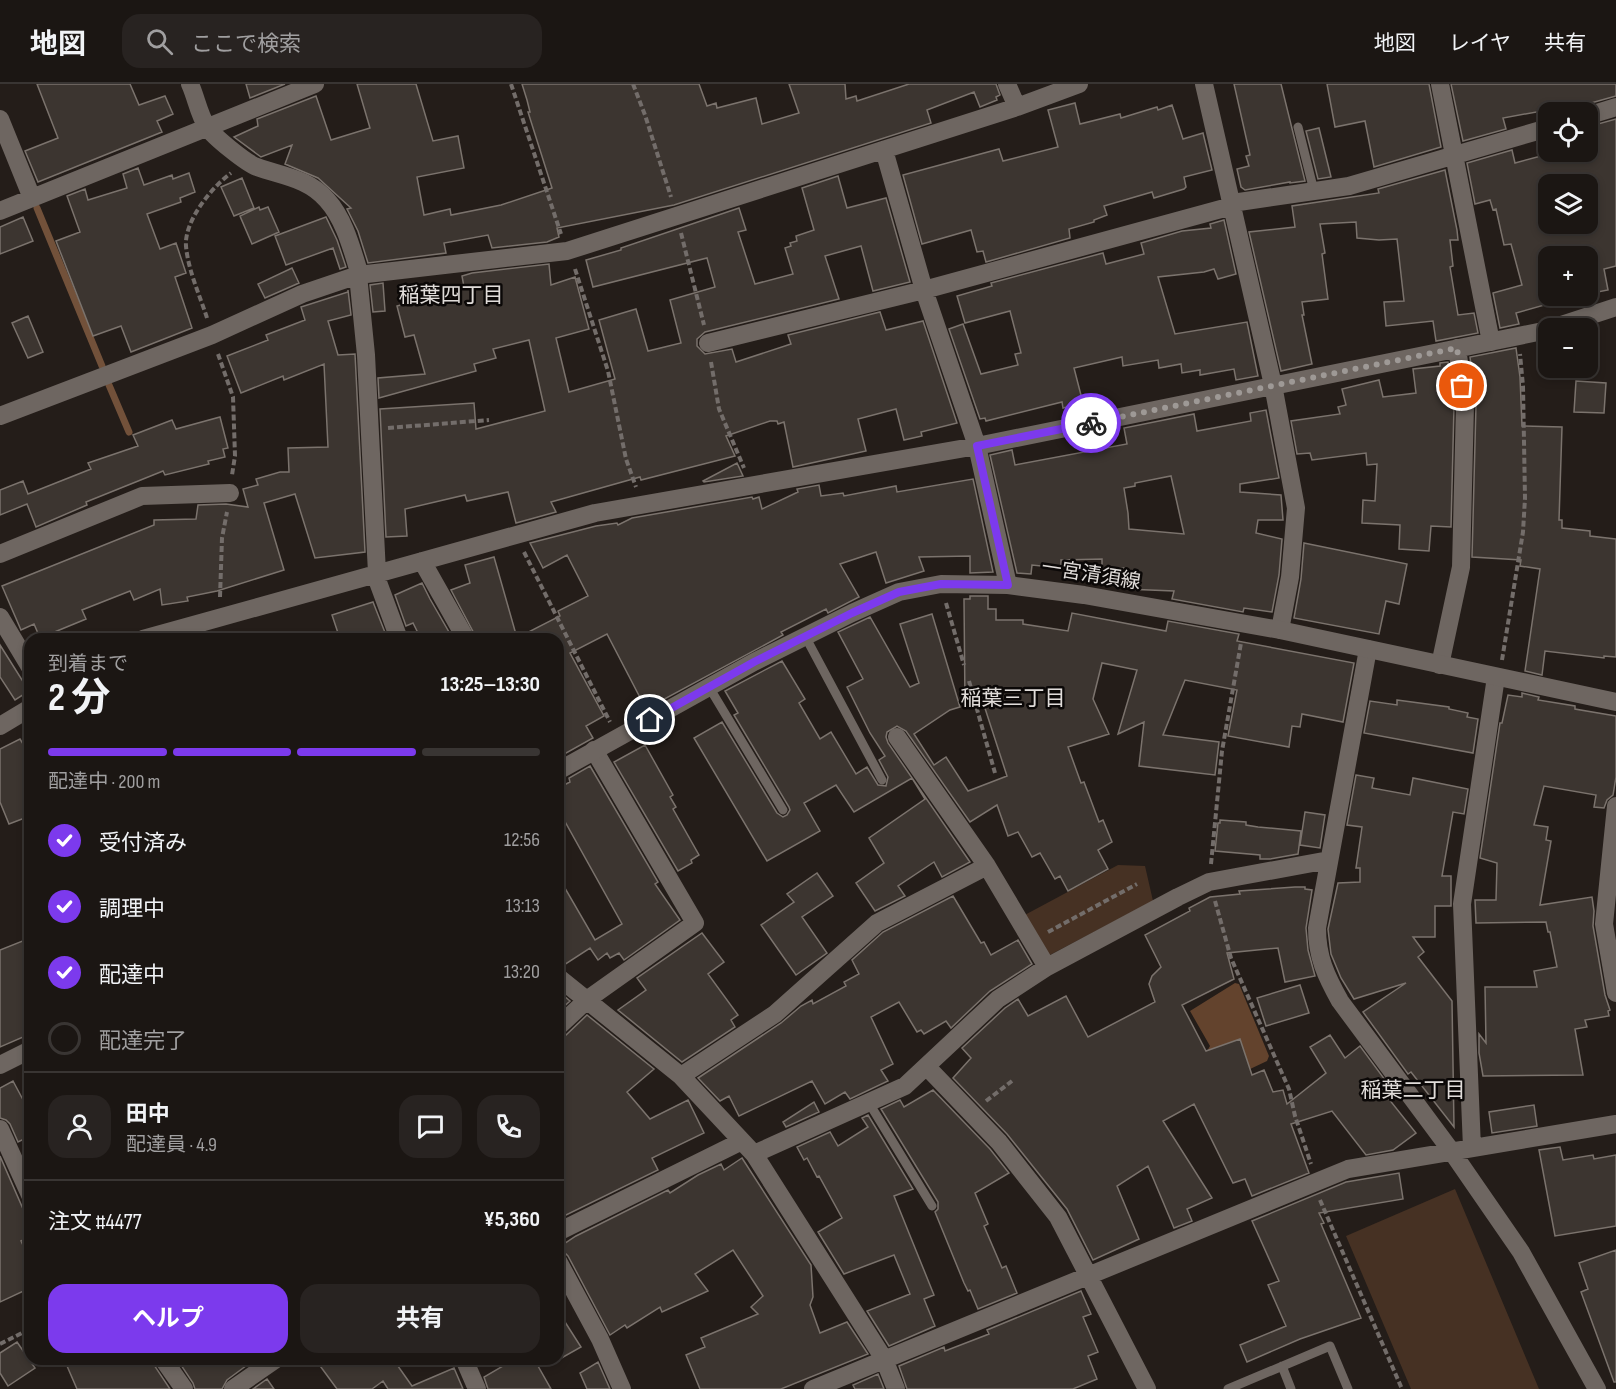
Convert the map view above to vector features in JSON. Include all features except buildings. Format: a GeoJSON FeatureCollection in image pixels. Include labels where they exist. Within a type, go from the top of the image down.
{"type":"FeatureCollection","features":[{"type":"Feature","properties":{"kind":"street"},"geometry":{"type":"LineString","coordinates":[[190,84],[207,127],[246,162],[283,173],[318,191],[328,201],[340,222],[359,275],[366,354],[376,573],[397,633]]}},
{"type":"Feature","properties":{"kind":"street"},"geometry":{"type":"LineString","coordinates":[[0,211],[315,84]]}},
{"type":"Feature","properties":{"kind":"street"},"geometry":{"type":"LineString","coordinates":[[1007,84],[1017,107]]}},
{"type":"Feature","properties":{"kind":"street"},"geometry":{"type":"LineString","coordinates":[[0,417],[212,334],[302,294],[359,275],[568,251],[1017,107],[1079,84]]}},
{"type":"Feature","properties":{"kind":"street"},"geometry":{"type":"LineString","coordinates":[[1204,84],[1273,386],[1296,508],[1290,578],[1280,630]]}},
{"type":"Feature","properties":{"kind":"street"},"geometry":{"type":"LineString","coordinates":[[1440,84],[1491,342]]}},
{"type":"Feature","properties":{"kind":"street"},"geometry":{"type":"LineString","coordinates":[[1598,113],[1616,107]]}},
{"type":"Feature","properties":{"kind":"street"},"geometry":{"type":"LineString","coordinates":[[0,119],[32,198]]}},
{"type":"Feature","properties":{"kind":"street"},"geometry":{"type":"LineString","coordinates":[[708,343],[924,290],[1232,205],[1349,186],[1538,131]]}},
{"type":"Feature","properties":{"kind":"street"},"geometry":{"type":"LineString","coordinates":[[884,150],[924,290],[977,446],[1008,585]]}},
{"type":"Feature","properties":{"kind":"street"},"geometry":{"type":"LineString","coordinates":[[1584,318],[1616,308]]}},
{"type":"Feature","properties":{"kind":"street"},"geometry":{"type":"LineString","coordinates":[[163,633],[595,513],[977,446],[1538,332]]}},
{"type":"Feature","properties":{"kind":"street"},"geometry":{"type":"LineString","coordinates":[[1440,665],[1461,567],[1465,405],[1457,348]]}},
{"type":"Feature","properties":{"kind":"street"},"geometry":{"type":"LineString","coordinates":[[0,554],[142,496],[230,493]]}},
{"type":"Feature","properties":{"kind":"street"},"geometry":{"type":"LineString","coordinates":[[423,561],[462,633]]}},
{"type":"Feature","properties":{"kind":"street","name":"一宮清須線"},"geometry":{"type":"LineString","coordinates":[[564,768],[806,636],[899,592],[941,584],[1008,585],[1084,595],[1280,630],[1616,702]]}},
{"type":"Feature","properties":{"kind":"street"},"geometry":{"type":"LineString","coordinates":[[0,617],[24,657]]}},
{"type":"Feature","properties":{"kind":"street"},"geometry":{"type":"LineString","coordinates":[[1368,649],[1317,928],[1317,948],[1327,977],[1340,1001],[1452,1152],[1521,1252],[1597,1389]]}},
{"type":"Feature","properties":{"kind":"street"},"geometry":{"type":"LineString","coordinates":[[1472,1148],[1462,904],[1497,677]]}},
{"type":"Feature","properties":{"kind":"street"},"geometry":{"type":"LineString","coordinates":[[0,726],[24,712]]}},
{"type":"Feature","properties":{"kind":"street"},"geometry":{"type":"LineString","coordinates":[[897,737],[987,866],[1047,967]]}},
{"type":"Feature","properties":{"kind":"street"},"geometry":{"type":"LineString","coordinates":[[564,1021],[588,999],[695,922],[594,750]]}},
{"type":"Feature","properties":{"kind":"street"},"geometry":{"type":"LineString","coordinates":[[1616,807],[1604,924],[1616,993]]}},
{"type":"Feature","properties":{"kind":"street"},"geometry":{"type":"LineString","coordinates":[[564,1229],[748,1148],[868,1103],[905,1086],[998,999],[1047,967],[1209,882],[1329,860]]}},
{"type":"Feature","properties":{"kind":"street"},"geometry":{"type":"LineString","coordinates":[[681,1076],[775,1014],[877,923],[987,866]]}},
{"type":"Feature","properties":{"kind":"street"},"geometry":{"type":"LineString","coordinates":[[564,981],[681,1076],[748,1148],[884,1359],[896,1389]]}},
{"type":"Feature","properties":{"kind":"street"},"geometry":{"type":"LineString","coordinates":[[0,1065],[24,1053]]}},
{"type":"Feature","properties":{"kind":"street"},"geometry":{"type":"LineString","coordinates":[[927,1067],[999,1142],[1058,1217],[1147,1389]]}},
{"type":"Feature","properties":{"kind":"street"},"geometry":{"type":"LineString","coordinates":[[813,1389],[1348,1168],[1616,1124]]}},
{"type":"Feature","properties":{"kind":"street"},"geometry":{"type":"LineString","coordinates":[[0,1129],[24,1182]]}},
{"type":"Feature","properties":{"kind":"street"},"geometry":{"type":"LineString","coordinates":[[564,1272],[600,1339],[622,1389]]}},
{"type":"Feature","properties":{"kind":"street"},"geometry":{"type":"LineString","coordinates":[[168,1365],[184,1389]]}},
{"type":"Feature","properties":{"kind":"street"},"geometry":{"type":"LineString","coordinates":[[233,1389],[267,1365]]}},
{"type":"Feature","properties":{"kind":"street"},"geometry":{"type":"LineString","coordinates":[[467,1365],[477,1389]]}},
{"type":"Feature","properties":{"kind":"lane"},"geometry":{"type":"LineString","coordinates":[[1298,127],[1314,191]]}},
{"type":"Feature","properties":{"kind":"lane"},"geometry":{"type":"LineString","coordinates":[[806,636],[882,780]]}},
{"type":"Feature","properties":{"kind":"lane"},"geometry":{"type":"LineString","coordinates":[[709,687],[783,810]]}},
{"type":"Feature","properties":{"kind":"lane"},"geometry":{"type":"LineString","coordinates":[[868,1103],[932,1206]]}},
{"type":"Feature","properties":{"kind":"lane"},"geometry":{"type":"LineString","coordinates":[[1227,1389],[1330,1346],[1348,1389]]}},
{"type":"Feature","properties":{"kind":"lane"},"geometry":{"type":"LineString","coordinates":[[1282,1366],[1291,1389]]}},
{"type":"Feature","properties":{"kind":"path"},"geometry":{"type":"LineString","coordinates":[[512,84],[608,371],[626,459],[642,505]]}},
{"type":"Feature","properties":{"kind":"path"},"geometry":{"type":"LineString","coordinates":[[633,84],[677,216],[708,343],[719,409],[752,486]]}},
{"type":"Feature","properties":{"kind":"path"},"geometry":{"type":"LineString","coordinates":[[220,616],[222,538],[236,456],[233,397],[188,259],[186,246],[187,236],[205,200],[220,181],[246,162]]}},
{"type":"Feature","properties":{"kind":"path"},"geometry":{"type":"LineString","coordinates":[[1497,677],[1518,563],[1525,498],[1523,386],[1518,336]]}},
{"type":"Feature","properties":{"kind":"path"},"geometry":{"type":"LineString","coordinates":[[369,430],[489,420]]}},
{"type":"Feature","properties":{"kind":"path"},"geometry":{"type":"LineString","coordinates":[[516,535],[618,738]]}},
{"type":"Feature","properties":{"kind":"path"},"geometry":{"type":"LineString","coordinates":[[941,584],[964,665]]}},
{"type":"Feature","properties":{"kind":"path"},"geometry":{"type":"LineString","coordinates":[[1245,624],[1222,751],[1209,882],[1231,958],[1289,1089],[1294,1116],[1315,1182],[1402,1389]]}},
{"type":"Feature","properties":{"kind":"path"},"geometry":{"type":"LineString","coordinates":[[969,681],[995,773]]}},
{"type":"Feature","properties":{"kind":"path"},"geometry":{"type":"LineString","coordinates":[[1031,940],[1137,884]]}},
{"type":"Feature","properties":{"kind":"path"},"geometry":{"type":"LineString","coordinates":[[971,1113],[1012,1082]]}},
{"type":"Feature","properties":{"kind":"path"},"geometry":{"type":"LineString","coordinates":[[0,1344],[24,1332]]}},
{"type":"Feature","properties":{"kind":"shaded area"},"geometry":{"type":"Polygon","coordinates":[[[1118,865],[1145,866],[1153,901],[1046,957],[1021,917],[1118,865]]]}},
{"type":"Feature","properties":{"kind":"shaded area"},"geometry":{"type":"Polygon","coordinates":[[[1235,983],[1239,984],[1269,1056],[1267,1061],[1229,1079],[1206,1053],[1210,1046],[1190,1011],[1235,983]]]}},
{"type":"Feature","properties":{"kind":"shaded area"},"geometry":{"type":"Polygon","coordinates":[[[1455,1189],[1539,1389],[1411,1389],[1346,1236],[1455,1189]]]}},
{"type":"Feature","properties":{"kind":"waterway"},"geometry":{"type":"LineString","coordinates":[[37,208],[102,366]]}},
{"type":"Feature","properties":{"kind":"waterway"},"geometry":{"type":"LineString","coordinates":[[109,385],[129,432]]}},
{"type":"Feature","properties":{"kind":"way so far"},"geometry":{"type":"LineString","coordinates":[[1091,423],[1457,348],[1462,386]]}},
{"type":"Feature","properties":{"kind":"district","name":"稲葉四丁目"},"geometry":{"type":"Point","coordinates":[451,295]}},
{"type":"Feature","properties":{"kind":"district","name":"稲葉三丁目"},"geometry":{"type":"Point","coordinates":[1013,698]}},
{"type":"Feature","properties":{"kind":"district","name":"稲葉二丁目"},"geometry":{"type":"Point","coordinates":[1413,1090]}},
{"type":"Feature","properties":{"kind":"route"},"geometry":{"type":"LineString","coordinates":[[650,720],[754,662],[899,592],[941,584],[1008,585],[977,446],[1091,423]]}}]}
